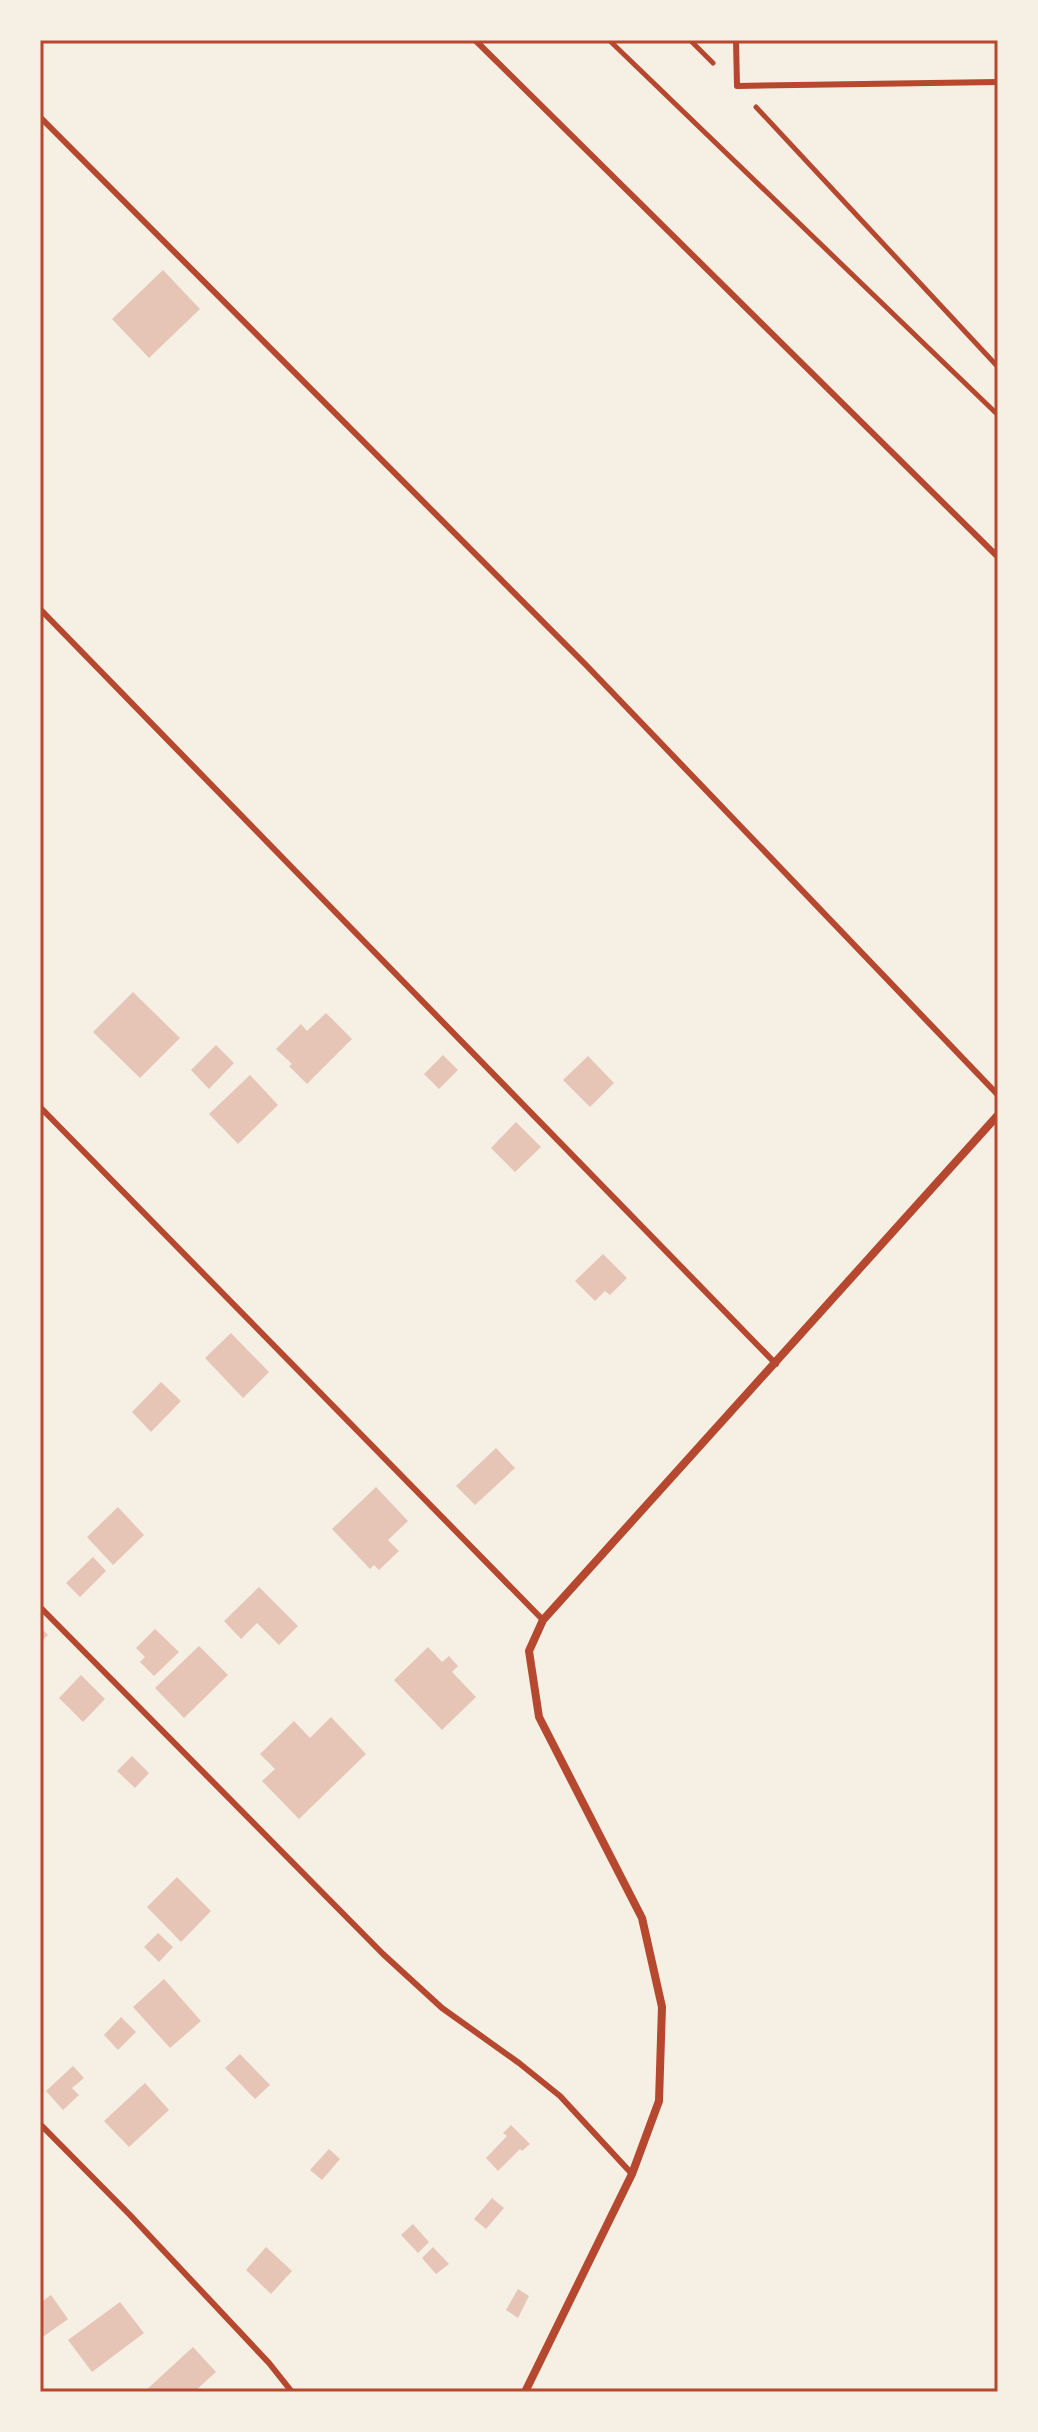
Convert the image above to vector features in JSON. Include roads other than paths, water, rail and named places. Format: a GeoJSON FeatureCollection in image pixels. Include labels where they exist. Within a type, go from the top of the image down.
{"type":"FeatureCollection","features":[{"type":"Feature","properties":{"kind":"street"},"geometry":{"type":"LineString","coordinates":[[525,2392],[632,2174],[659,2101],[662,2007],[642,1918],[539,1717],[529,1651],[543,1620],[998,1115]]}},
{"type":"Feature","properties":{"kind":"lane"},"geometry":{"type":"LineString","coordinates":[[475,40],[998,557]]}},
{"type":"Feature","properties":{"kind":"lane"},"geometry":{"type":"LineString","coordinates":[[736,40],[737,86],[998,82]]}},
{"type":"Feature","properties":{"kind":"lane"},"geometry":{"type":"LineString","coordinates":[[40,117],[586,665],[998,1095]]}},
{"type":"Feature","properties":{"kind":"lane"},"geometry":{"type":"LineString","coordinates":[[40,609],[776,1364]]}},
{"type":"Feature","properties":{"kind":"lane"},"geometry":{"type":"LineString","coordinates":[[40,1107],[543,1620]]}},
{"type":"Feature","properties":{"kind":"lane"},"geometry":{"type":"LineString","coordinates":[[40,1607],[383,1954],[442,2008],[560,2096],[632,2174]]}},
{"type":"Feature","properties":{"kind":"lane"},"geometry":{"type":"LineString","coordinates":[[40,2124],[141,2226],[269,2363],[292,2392]]}}]}
